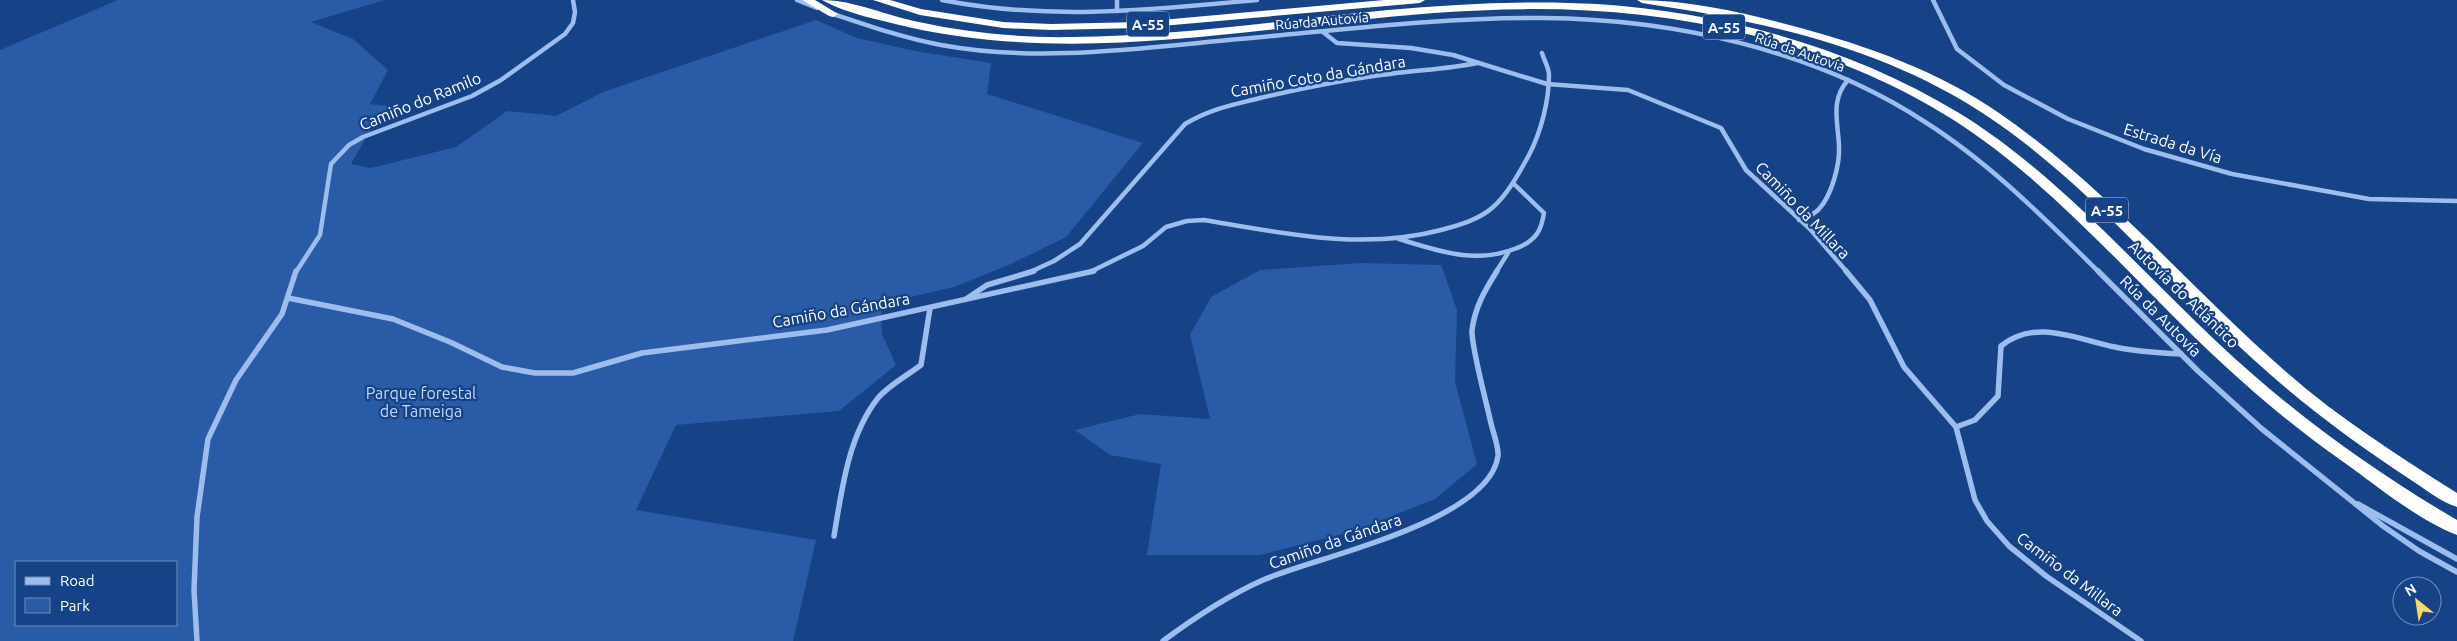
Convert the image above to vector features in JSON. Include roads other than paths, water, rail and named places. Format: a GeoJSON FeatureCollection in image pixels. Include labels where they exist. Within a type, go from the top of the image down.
{"type":"FeatureCollection","features":[{"type":"Feature","properties":{"kind":"highway"},"geometry":{"type":"LineString","coordinates":[[807,0],[833,14]]}},
{"type":"Feature","properties":{"kind":"highway","name":"Autovía do Atlántico"},"geometry":{"type":"LineString","coordinates":[[827,0],[916,26],[965,34],[1022,40],[1077,41],[1132,38],[1396,14],[1502,7],[1575,6],[1636,11],[1699,22],[1753,32],[1802,47],[1880,76],[1957,116],[2025,166],[2252,383],[2318,438],[2434,515],[2457,528]]}},
{"type":"Feature","properties":{"kind":"highway","name":"A-55"},"geometry":{"type":"LineString","coordinates":[[878,0],[939,15],[1003,25],[1051,27],[1139,25],[1420,0]]}},
{"type":"Feature","properties":{"kind":"highway","name":"Autovía do Atlántico"},"geometry":{"type":"LineString","coordinates":[[1642,0],[1706,9],[1796,29],[1875,55],[1941,85],[1993,114],[2060,166],[2281,376],[2380,453],[2457,501]]}},
{"type":"Feature","properties":{"kind":"highway"},"geometry":{"type":"LineString","coordinates":[[1667,0],[1706,9]]}},
{"type":"Feature","properties":{"kind":"street","name":"Camiño do Ramilo"},"geometry":{"type":"LineString","coordinates":[[196,641],[194,590],[197,517],[208,439],[236,380],[282,314],[296,271],[320,235],[331,164],[349,145],[363,137],[472,96],[501,80],[565,34],[574,23],[573,0]]}},
{"type":"Feature","properties":{"kind":"street","name":"Rúa da Autovía"},"geometry":{"type":"LineString","coordinates":[[797,0],[894,34],[944,46],[1013,52],[1092,52],[1512,18],[1623,23],[1676,30],[1759,49],[1803,62],[1848,80],[1914,114],[1988,166],[2043,215],[2229,400],[2346,498],[2430,558],[2457,572]]}},
{"type":"Feature","properties":{"kind":"street"},"geometry":{"type":"LineString","coordinates":[[942,0],[1013,11],[1117,11],[1257,0]]}},
{"type":"Feature","properties":{"kind":"street"},"geometry":{"type":"LineString","coordinates":[[1117,11],[1118,0]]}},
{"type":"Feature","properties":{"kind":"street","name":"Estrada da Vía"},"geometry":{"type":"LineString","coordinates":[[1933,0],[1957,49],[2004,85],[2068,119],[2144,149],[2232,174],[2369,199],[2457,201]]}},
{"type":"Feature","properties":{"kind":"street","name":"Camiño da Millara"},"geometry":{"type":"LineString","coordinates":[[1323,32],[1337,43],[1411,48],[1478,63],[1547,84],[1628,90],[1721,128],[1746,170],[1799,220],[1870,300],[1904,367],[1956,427],[1975,500],[1987,521],[2008,546],[2046,576],[2140,641]]}},
{"type":"Feature","properties":{"kind":"street","name":"Camiño da Gándara"},"geometry":{"type":"LineString","coordinates":[[288,298],[393,319],[450,342],[502,367],[535,373],[573,374],[642,353],[827,330],[1092,272],[1143,246],[1166,228],[1187,221],[1204,220],[1318,239],[1414,237],[1460,225],[1480,217],[1492,207],[1513,183],[1536,142],[1544,111],[1549,73],[1542,53]]}},
{"type":"Feature","properties":{"kind":"street","name":"Camiño Coto da Gándara"},"geometry":{"type":"LineString","coordinates":[[966,300],[977,288],[1034,271],[1058,260],[1080,244],[1185,124],[1198,114],[1218,107],[1266,98],[1282,92],[1389,74],[1452,68],[1478,63]]}},
{"type":"Feature","properties":{"kind":"street","name":"Rúa da Autovía"},"geometry":{"type":"LineString","coordinates":[[1799,220],[1811,216],[1826,202],[1839,155],[1838,94],[1842,85],[1848,80]]}},
{"type":"Feature","properties":{"kind":"street","name":"Camiño da Gándara"},"geometry":{"type":"LineString","coordinates":[[1396,238],[1444,253],[1508,254],[1522,247],[1539,231],[1544,213],[1513,183]]}},
{"type":"Feature","properties":{"kind":"street","name":"Camiño da Gándara"},"geometry":{"type":"LineString","coordinates":[[1163,641],[1232,596],[1277,574],[1322,558],[1360,549],[1405,532],[1444,513],[1490,478],[1497,466],[1498,456],[1472,332],[1480,298],[1508,254]]}},
{"type":"Feature","properties":{"kind":"street"},"geometry":{"type":"LineString","coordinates":[[834,536],[842,488],[857,434],[879,397],[921,365],[930,308]]}},
{"type":"Feature","properties":{"kind":"street"},"geometry":{"type":"LineString","coordinates":[[1956,427],[1966,426],[1976,420],[1998,396],[2000,346],[2010,336],[2034,332],[2051,332],[2149,353],[2182,354]]}},
{"type":"Feature","properties":{"kind":"street"},"geometry":{"type":"LineString","coordinates":[[2346,498],[2457,559]]}},
{"type":"Feature","properties":{"kind":"park label","name":"Parque forestal de Tameiga"},"geometry":{"type":"Point","coordinates":[421,402]}}]}
